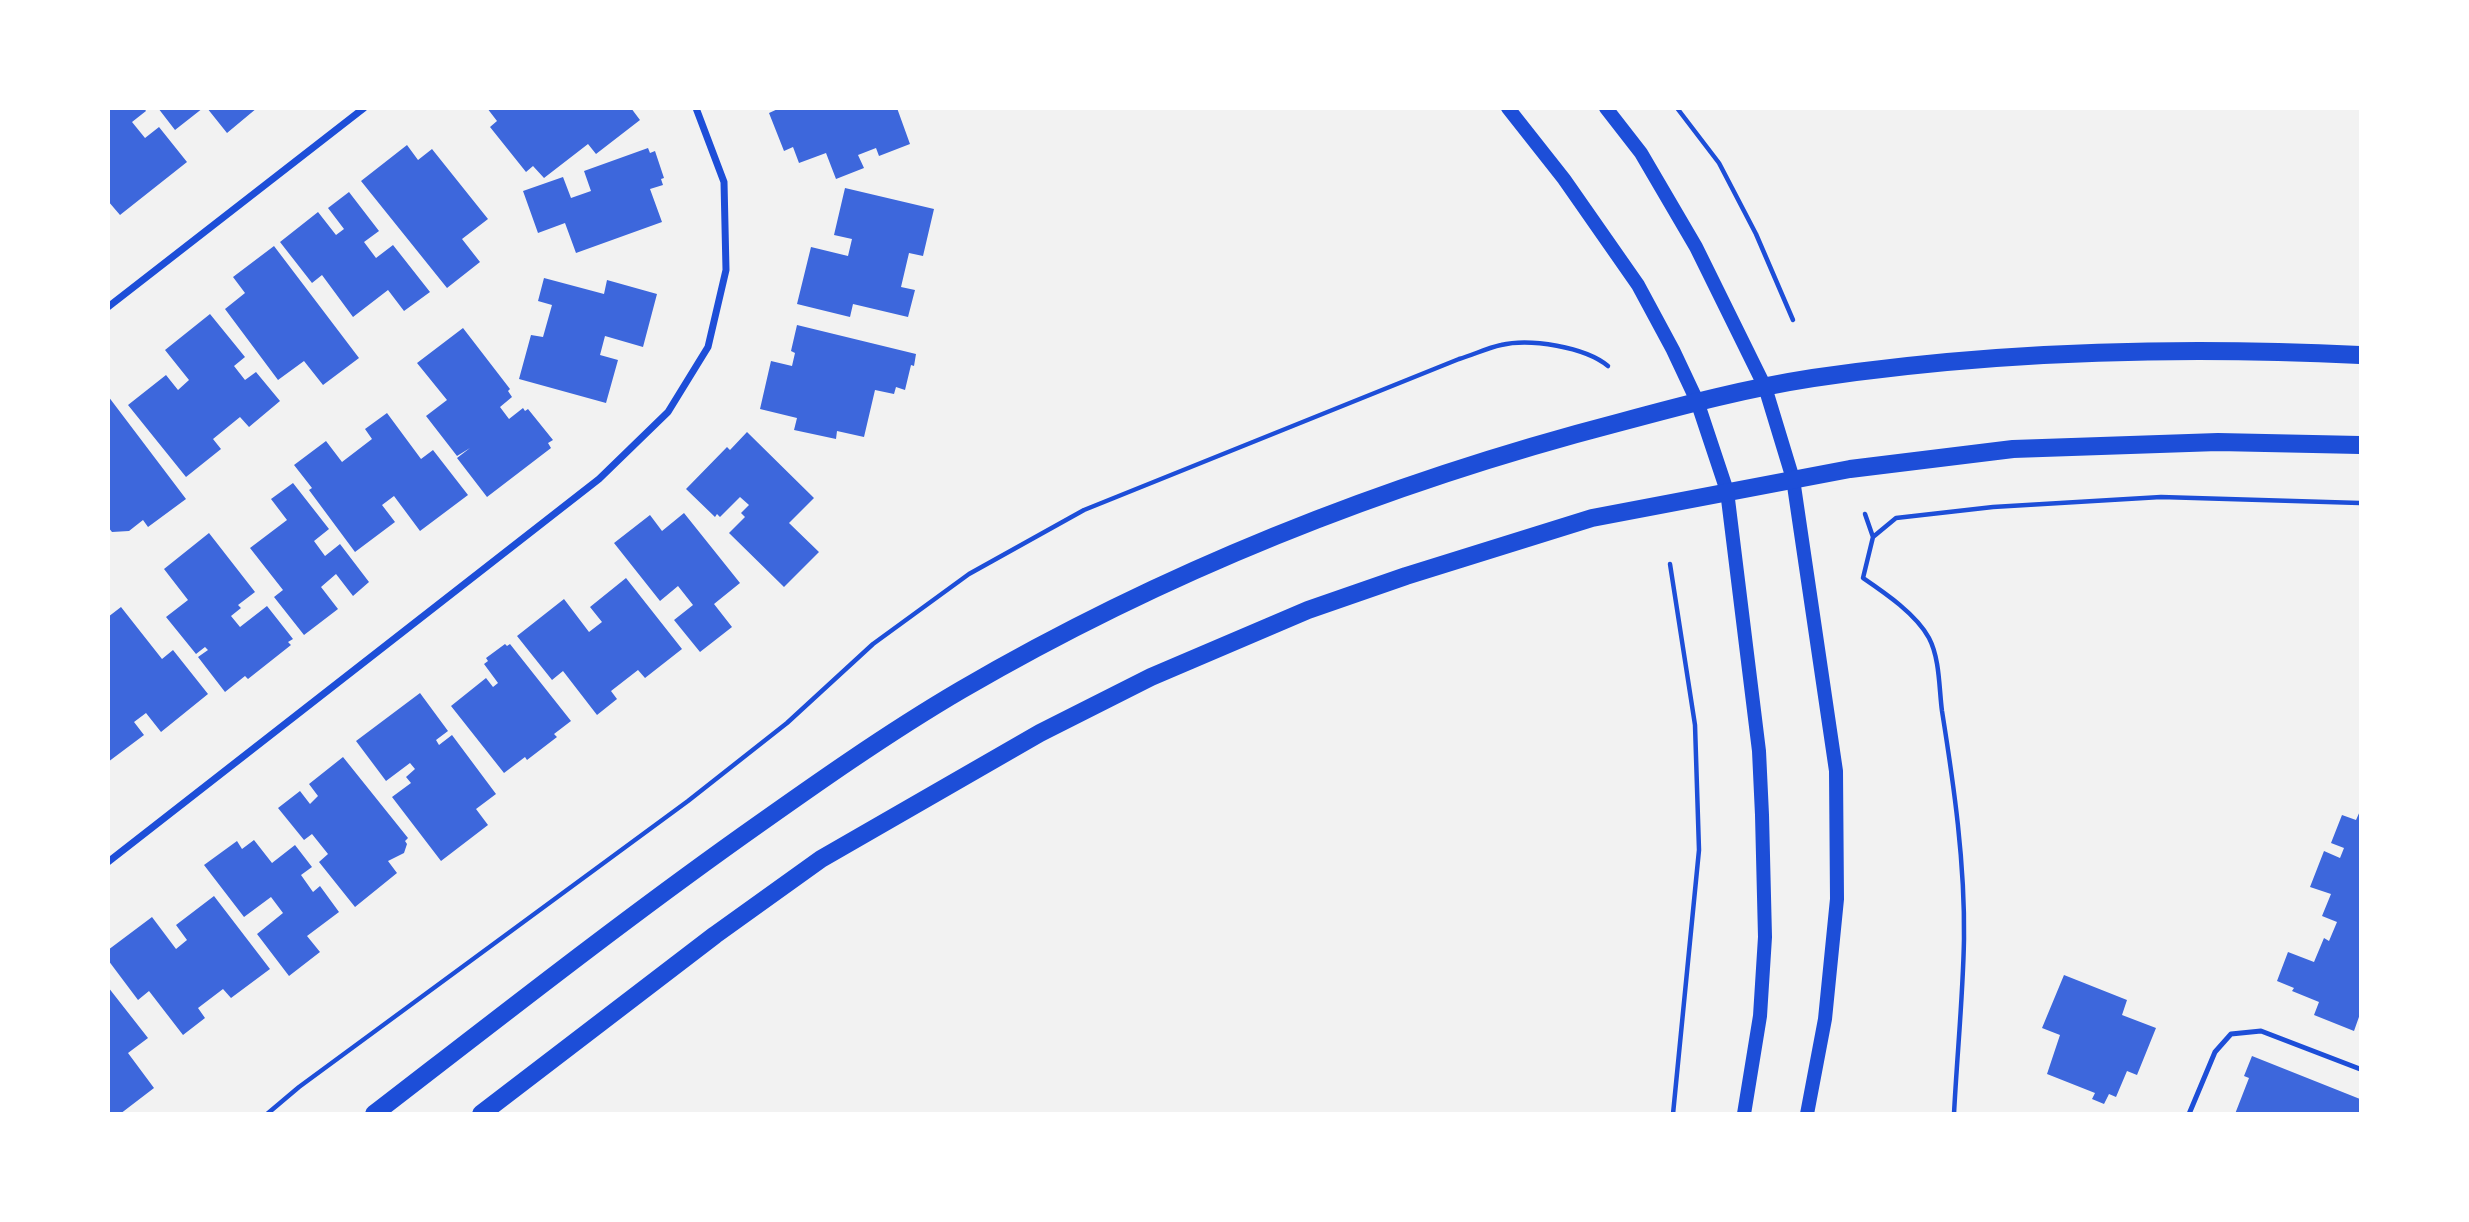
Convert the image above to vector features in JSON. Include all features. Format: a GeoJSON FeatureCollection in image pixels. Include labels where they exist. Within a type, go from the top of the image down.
{"type":"FeatureCollection","features":[{"type":"Feature","properties":{"kind":"main road"},"geometry":{"type":"LineString","coordinates":[[1508,108],[1564,179],[1638,285],[1697,401],[1727,491],[1759,751],[1764,883],[1765,937],[1760,1016],[1744,1114]]}},
{"type":"Feature","properties":{"kind":"main road"},"geometry":{"type":"LineString","coordinates":[[1606,108],[1641,153],[1696,247],[1765,387],[1793,479],[1836,771],[1837,899],[1825,1019],[1807,1114]]}},
{"type":"Feature","properties":{"kind":"main road"},"geometry":{"type":"LineString","coordinates":[[374,1114],[654,899],[836,769],[962,690],[1092,619],[1212,563],[1339,509],[1474,463],[1697,401],[1765,387],[1954,360],[2057,354],[2264,351],[2361,355]]}},
{"type":"Feature","properties":{"kind":"main road"},"geometry":{"type":"LineString","coordinates":[[481,1114],[715,935],[821,859],[1040,733],[1151,677],[1308,610],[1406,576],[1592,518],[1850,469],[2013,449],[2218,442],[2361,445]]}},
{"type":"Feature","properties":{"kind":"street"},"geometry":{"type":"LineString","coordinates":[[108,307],[364,108]]}},
{"type":"Feature","properties":{"kind":"street"},"geometry":{"type":"LineString","coordinates":[[108,862],[599,478],[668,412],[708,347],[726,270],[724,181],[696,108]]}},
{"type":"Feature","properties":{"kind":"lane"},"geometry":{"type":"LineString","coordinates":[[2189,1114],[2215,1052],[2231,1034],[2261,1031],[2361,1069]]}},
{"type":"Feature","properties":{"kind":"path"},"geometry":{"type":"LineString","coordinates":[[1676,108],[1719,163],[1756,234],[1793,320]]}},
{"type":"Feature","properties":{"kind":"path"},"geometry":{"type":"LineString","coordinates":[[267,1114],[299,1087],[688,801],[787,723],[873,644],[980,567],[1084,510],[1503,344],[1557,345],[1597,357],[1608,366]]}},
{"type":"Feature","properties":{"kind":"path"},"geometry":{"type":"LineString","coordinates":[[1873,537],[1896,518],[1993,507],[2161,497],[2361,503]]}},
{"type":"Feature","properties":{"kind":"path"},"geometry":{"type":"LineString","coordinates":[[1865,514],[1873,537],[1863,578],[1895,600],[1930,639],[1935,658],[1948,746],[1962,883],[1964,939],[1954,1114]]}},
{"type":"Feature","properties":{"kind":"path"},"geometry":{"type":"LineString","coordinates":[[1670,564],[1695,725],[1699,849],[1673,1114]]}},
{"type":"Feature","properties":{"kind":"building"},"geometry":{"type":"Polygon","coordinates":[[[108,108],[144,108],[146,111],[132,122],[145,138],[159,127],[187,162],[120,215],[108,201],[108,108]]]}},
{"type":"Feature","properties":{"kind":"building"},"geometry":{"type":"Polygon","coordinates":[[[158,108],[203,108],[175,130],[158,108]]]}},
{"type":"Feature","properties":{"kind":"building"},"geometry":{"type":"Polygon","coordinates":[[[207,108],[257,108],[227,133],[207,108]]]}},
{"type":"Feature","properties":{"kind":"building"},"geometry":{"type":"Polygon","coordinates":[[[487,108],[631,108],[640,120],[596,154],[588,144],[544,178],[533,166],[526,172],[490,127],[497,121],[487,108]]]}},
{"type":"Feature","properties":{"kind":"building"},"geometry":{"type":"Polygon","coordinates":[[[780,108],[897,108],[910,144],[879,156],[876,148],[858,155],[864,168],[836,179],[826,153],[799,163],[793,147],[784,151],[769,113],[780,108]]]}},
{"type":"Feature","properties":{"kind":"building"},"geometry":{"type":"Polygon","coordinates":[[[407,145],[418,160],[432,149],[488,219],[462,239],[480,262],[447,288],[361,181],[407,145]]]}},
{"type":"Feature","properties":{"kind":"building"},"geometry":{"type":"Polygon","coordinates":[[[648,148],[650,153],[655,151],[664,178],[661,179],[663,185],[650,189],[662,222],[576,253],[565,223],[538,233],[523,191],[563,177],[571,198],[591,191],[584,171],[648,148]]]}},
{"type":"Feature","properties":{"kind":"building"},"geometry":{"type":"Polygon","coordinates":[[[845,188],[934,209],[923,256],[909,253],[901,287],[915,290],[908,317],[853,304],[850,317],[797,304],[811,247],[848,256],[852,239],[834,235],[845,188]]]}},
{"type":"Feature","properties":{"kind":"building"},"geometry":{"type":"Polygon","coordinates":[[[349,192],[379,231],[364,242],[376,258],[393,245],[430,292],[404,311],[388,290],[353,317],[322,275],[312,283],[280,242],[318,212],[336,235],[344,229],[328,208],[349,192]]]}},
{"type":"Feature","properties":{"kind":"building"},"geometry":{"type":"Polygon","coordinates":[[[274,246],[359,358],[323,385],[304,361],[278,380],[225,309],[245,293],[233,277],[274,246]]]}},
{"type":"Feature","properties":{"kind":"building"},"geometry":{"type":"Polygon","coordinates":[[[544,278],[604,294],[607,280],[657,294],[643,347],[605,336],[600,355],[618,360],[606,403],[519,379],[531,335],[543,337],[552,305],[538,301],[544,278]]]}},
{"type":"Feature","properties":{"kind":"building"},"geometry":{"type":"Polygon","coordinates":[[[210,314],[245,357],[234,366],[245,380],[256,372],[280,401],[249,427],[240,417],[213,439],[221,449],[186,477],[128,405],[166,375],[178,390],[189,380],[165,350],[210,314]]]}},
{"type":"Feature","properties":{"kind":"building"},"geometry":{"type":"Polygon","coordinates":[[[797,325],[916,354],[905,390],[896,387],[894,394],[875,390],[864,437],[837,431],[836,439],[794,430],[797,418],[760,409],[771,361],[792,366],[795,353],[791,351],[797,325]]]}},
{"type":"Feature","properties":{"kind":"building"},"geometry":{"type":"Polygon","coordinates":[[[463,328],[510,389],[508,391],[512,397],[500,407],[509,419],[523,408],[525,411],[528,409],[553,440],[548,443],[551,448],[487,497],[457,458],[470,448],[457,456],[426,416],[447,400],[417,363],[463,328]]]}},
{"type":"Feature","properties":{"kind":"building"},"geometry":{"type":"Polygon","coordinates":[[[108,396],[186,499],[148,527],[143,520],[129,531],[112,532],[108,527],[108,396]]]}},
{"type":"Feature","properties":{"kind":"building"},"geometry":{"type":"Polygon","coordinates":[[[387,413],[421,459],[433,450],[468,495],[420,531],[394,496],[382,505],[395,522],[355,552],[294,465],[326,441],[342,462],[372,439],[365,429],[387,413]]]}},
{"type":"Feature","properties":{"kind":"building"},"geometry":{"type":"Polygon","coordinates":[[[747,432],[814,498],[789,523],[819,552],[784,587],[729,533],[745,517],[741,513],[749,505],[740,497],[720,517],[717,514],[715,517],[686,489],[727,447],[730,450],[747,432]]]}},
{"type":"Feature","properties":{"kind":"building"},"geometry":{"type":"Polygon","coordinates":[[[293,483],[329,529],[314,541],[325,556],[340,544],[369,582],[353,596],[336,574],[321,587],[338,609],[304,635],[274,597],[283,590],[250,548],[287,520],[271,499],[293,483]]]}},
{"type":"Feature","properties":{"kind":"building"},"geometry":{"type":"Polygon","coordinates":[[[684,513],[740,583],[714,604],[732,627],[700,652],[674,620],[693,605],[678,586],[660,601],[614,543],[650,515],[662,531],[684,513]]]}},
{"type":"Feature","properties":{"kind":"building"},"geometry":{"type":"Polygon","coordinates":[[[209,533],[255,592],[238,605],[241,608],[231,616],[240,627],[267,606],[293,639],[288,642],[291,645],[248,679],[245,676],[225,692],[198,657],[208,650],[205,647],[196,654],[166,617],[188,600],[164,569],[209,533]]]}},
{"type":"Feature","properties":{"kind":"building"},"geometry":{"type":"Polygon","coordinates":[[[626,578],[682,649],[645,678],[638,670],[611,691],[617,699],[597,715],[563,671],[552,680],[517,636],[564,599],[589,632],[602,622],[590,607],[626,578]]]}},
{"type":"Feature","properties":{"kind":"building"},"geometry":{"type":"Polygon","coordinates":[[[121,607],[162,659],[173,650],[208,694],[161,732],[146,713],[134,722],[144,735],[108,762],[108,617],[121,607]]]}},
{"type":"Feature","properties":{"kind":"building"},"geometry":{"type":"Polygon","coordinates":[[[505,644],[510,644],[571,721],[554,734],[557,737],[527,760],[525,757],[504,773],[451,706],[486,678],[493,687],[498,683],[484,664],[488,661],[486,658],[505,644]]]}},
{"type":"Feature","properties":{"kind":"building"},"geometry":{"type":"Polygon","coordinates":[[[420,693],[448,731],[436,740],[439,745],[452,735],[496,794],[476,809],[488,825],[441,861],[392,797],[411,783],[406,777],[415,769],[410,763],[386,781],[356,741],[420,693]]]}},
{"type":"Feature","properties":{"kind":"building"},"geometry":{"type":"Polygon","coordinates":[[[343,757],[408,838],[405,841],[407,844],[404,853],[388,861],[397,873],[355,907],[319,862],[328,854],[312,834],[304,840],[278,808],[300,791],[310,804],[318,796],[309,784],[343,757]]]}},
{"type":"Feature","properties":{"kind":"building"},"geometry":{"type":"Polygon","coordinates":[[[2360,811],[2360,1014],[2354,1031],[2314,1015],[2319,1002],[2292,991],[2294,988],[2277,981],[2288,952],[2314,962],[2324,938],[2329,941],[2337,922],[2322,916],[2331,894],[2310,887],[2324,851],[2340,858],[2344,848],[2331,843],[2342,815],[2356,820],[2360,811]]]}},
{"type":"Feature","properties":{"kind":"building"},"geometry":{"type":"Polygon","coordinates":[[[254,840],[272,863],[295,845],[312,867],[301,875],[313,892],[320,886],[339,912],[307,936],[320,952],[289,976],[257,934],[283,913],[271,897],[244,917],[204,865],[237,841],[242,849],[254,840]]]}},
{"type":"Feature","properties":{"kind":"building"},"geometry":{"type":"Polygon","coordinates":[[[214,896],[270,969],[231,998],[223,989],[198,1008],[205,1018],[183,1035],[149,991],[138,1000],[108,960],[108,950],[152,917],[176,949],[187,940],[176,925],[214,896]]]}},
{"type":"Feature","properties":{"kind":"building"},"geometry":{"type":"Polygon","coordinates":[[[2064,975],[2127,1000],[2122,1015],[2156,1028],[2137,1075],[2127,1071],[2116,1097],[2109,1094],[2104,1104],[2092,1099],[2095,1093],[2047,1074],[2060,1035],[2042,1028],[2064,975]]]}},
{"type":"Feature","properties":{"kind":"building"},"geometry":{"type":"Polygon","coordinates":[[[108,987],[148,1038],[128,1053],[154,1088],[120,1114],[108,1114],[108,987]]]}},
{"type":"Feature","properties":{"kind":"building"},"geometry":{"type":"Polygon","coordinates":[[[2252,1056],[2360,1099],[2360,1114],[2235,1114],[2249,1078],[2244,1076],[2252,1056]]]}}]}
